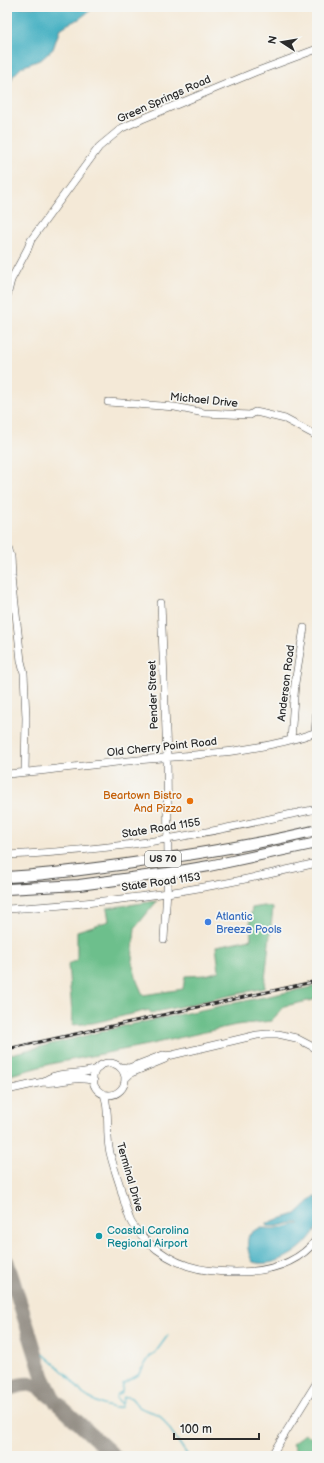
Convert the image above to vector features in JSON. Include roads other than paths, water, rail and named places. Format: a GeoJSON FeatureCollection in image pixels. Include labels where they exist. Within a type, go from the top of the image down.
{"type":"FeatureCollection","features":[{"type":"Feature","properties":{"kind":"highway","name":"US 70"},"geometry":{"type":"LineString","coordinates":[[7,877],[39,876],[168,859],[281,839],[317,830]]}},
{"type":"Feature","properties":{"kind":"highway"},"geometry":{"type":"LineString","coordinates":[[7,889],[79,885],[168,873],[317,843]]}},
{"type":"Feature","properties":{"kind":"street","name":"Green Springs Road"},"geometry":{"type":"LineString","coordinates":[[7,296],[11,280],[28,248],[30,240],[99,147],[106,140],[122,128],[142,119],[255,72],[317,49]]}},
{"type":"Feature","properties":{"kind":"street","name":"Michael Drive"},"geometry":{"type":"LineString","coordinates":[[108,402],[174,407],[204,413],[250,415],[255,412],[285,419],[317,436]]}},
{"type":"Feature","properties":{"kind":"street"},"geometry":{"type":"LineString","coordinates":[[7,544],[11,558],[21,661],[24,673],[26,718],[25,772]]}},
{"type":"Feature","properties":{"kind":"street","name":"Pender Street"},"geometry":{"type":"LineString","coordinates":[[161,602],[167,757],[169,838],[168,859]]}},
{"type":"Feature","properties":{"kind":"street","name":"Anderson Road"},"geometry":{"type":"LineString","coordinates":[[291,740],[295,684],[304,628]]}},
{"type":"Feature","properties":{"kind":"street"},"geometry":{"type":"LineString","coordinates":[[316,732],[317,709]]}},
{"type":"Feature","properties":{"kind":"street","name":"Old Cherry Point Road"},"geometry":{"type":"LineString","coordinates":[[7,774],[71,766],[250,749],[291,740],[316,732]]}},
{"type":"Feature","properties":{"kind":"street","name":"State Road 1155"},"geometry":{"type":"LineString","coordinates":[[7,855],[88,850],[169,838],[222,829],[317,809]]}},
{"type":"Feature","properties":{"kind":"street","name":"State Road 1153"},"geometry":{"type":"LineString","coordinates":[[7,909],[87,904],[168,893],[230,882],[317,863]]}},
{"type":"Feature","properties":{"kind":"street"},"geometry":{"type":"LineString","coordinates":[[164,938],[168,893],[168,873]]}},
{"type":"Feature","properties":{"kind":"street"},"geometry":{"type":"LineString","coordinates":[[42,1082],[47,1078],[73,1073],[89,1072],[110,1063],[120,1067],[129,1068],[163,1055],[168,1056],[257,1035],[278,1034],[296,1038],[317,1049]]}},
{"type":"Feature","properties":{"kind":"street"},"geometry":{"type":"LineString","coordinates":[[104,1094],[114,1094],[122,1088],[125,1079],[131,1073],[165,1059],[168,1056]]}},
{"type":"Feature","properties":{"kind":"street"},"geometry":{"type":"LineString","coordinates":[[120,1067],[125,1079]]}},
{"type":"Feature","properties":{"kind":"street"},"geometry":{"type":"LineString","coordinates":[[7,1090],[42,1082],[48,1083],[71,1078],[81,1078],[94,1081],[97,1069]]}},
{"type":"Feature","properties":{"kind":"street","name":"Terminal Drive"},"geometry":{"type":"LineString","coordinates":[[94,1081],[97,1089],[104,1094],[108,1108],[109,1150],[130,1220],[142,1236],[164,1255],[186,1266],[199,1270],[244,1272],[278,1267],[296,1259],[317,1239]]}},
{"type":"Feature","properties":{"kind":"street"},"geometry":{"type":"LineString","coordinates":[[271,1456],[317,1382]]}},
{"type":"Feature","properties":{"kind":"water"},"geometry":{"type":"Polygon","coordinates":[[[7,7],[95,7],[79,19],[60,29],[53,49],[42,59],[22,67],[13,76],[7,90],[7,7]]]}},
{"type":"Feature","properties":{"kind":"water"},"geometry":{"type":"Polygon","coordinates":[[[315,1196],[317,1196],[318,1224],[308,1240],[290,1255],[276,1261],[268,1263],[253,1262],[248,1249],[249,1235],[260,1228],[281,1228],[300,1224],[295,1223],[280,1226],[266,1225],[272,1221],[296,1214],[315,1196]]]}},
{"type":"Feature","properties":{"kind":"waterway"},"geometry":{"type":"LineString","coordinates":[[121,1403],[116,1398],[118,1394],[122,1392],[123,1384],[138,1375],[151,1355],[155,1353],[168,1335]]}},
{"type":"Feature","properties":{"kind":"waterway"},"geometry":{"type":"LineString","coordinates":[[39,1350],[66,1374],[83,1394],[89,1398],[103,1405],[115,1408],[121,1407],[124,1397],[129,1397],[140,1408],[159,1415],[169,1427],[188,1456]]}},
{"type":"Feature","properties":{"kind":"railway"},"geometry":{"type":"LineString","coordinates":[[7,1049],[317,981]]}},
{"type":"Feature","properties":{"kind":"place","name":"Beartown Bistro And Pizza"},"geometry":{"type":"Point","coordinates":[190,801]}},
{"type":"Feature","properties":{"kind":"place","name":"Atlantic Breeze Pools"},"geometry":{"type":"Point","coordinates":[208,922]}},
{"type":"Feature","properties":{"kind":"place","name":"Coastal Carolina Regional Airport"},"geometry":{"type":"Point","coordinates":[99,1236]}}]}
